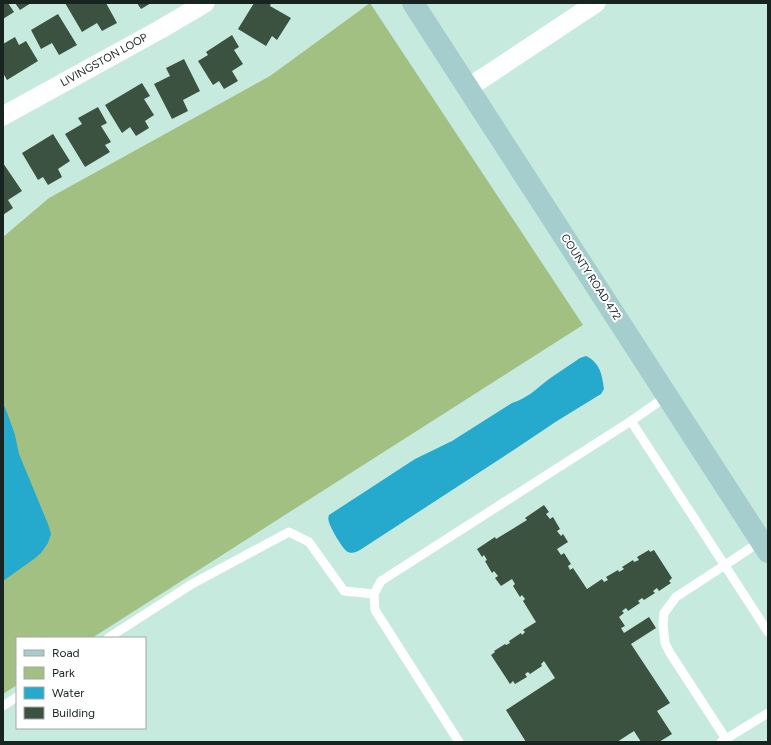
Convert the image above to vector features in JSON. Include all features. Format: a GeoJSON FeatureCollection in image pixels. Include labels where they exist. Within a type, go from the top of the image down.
{"type":"FeatureCollection","features":[{"type":"Feature","properties":{"kind":"street","name":"LIVINGSTON LOOP"},"geometry":{"type":"LineString","coordinates":[[3,116],[205,3]]}},
{"type":"Feature","properties":{"kind":"street","name":"COUNTY ROAD 472"},"geometry":{"type":"LineString","coordinates":[[413,3],[765,546]]}},
{"type":"Feature","properties":{"kind":"street"},"geometry":{"type":"LineString","coordinates":[[468,88],[596,3]]}},
{"type":"Feature","properties":{"kind":"lane"},"geometry":{"type":"LineString","coordinates":[[459,742],[375,610],[374,594],[381,581],[631,421],[667,396]]}},
{"type":"Feature","properties":{"kind":"lane"},"geometry":{"type":"LineString","coordinates":[[631,421],[768,632]]}},
{"type":"Feature","properties":{"kind":"lane"},"geometry":{"type":"LineString","coordinates":[[110,637],[192,584],[289,532],[309,542],[344,591],[374,594]]}},
{"type":"Feature","properties":{"kind":"lane"},"geometry":{"type":"LineString","coordinates":[[765,546],[725,566],[676,597],[664,613],[663,624],[665,643],[670,653],[724,740],[768,712]]}},
{"type":"Feature","properties":{"kind":"lane"},"geometry":{"type":"LineString","coordinates":[[3,706],[16,698]]}},
{"type":"Feature","properties":{"kind":"green space"},"geometry":{"type":"Polygon","coordinates":[[[370,3],[583,325],[94,637],[16,637],[16,686],[3,694],[3,237],[49,198],[270,76],[370,3]]]}},
{"type":"Feature","properties":{"kind":"water"},"geometry":{"type":"Polygon","coordinates":[[[586,356],[594,362],[600,370],[604,389],[601,394],[557,421],[360,550],[350,553],[343,547],[330,525],[328,519],[329,515],[415,459],[452,441],[512,403],[527,396],[549,379],[580,358],[586,356]]]}},
{"type":"Feature","properties":{"kind":"water"},"geometry":{"type":"Polygon","coordinates":[[[3,403],[15,435],[19,454],[51,534],[48,543],[41,553],[3,581],[3,403]]]}},
{"type":"Feature","properties":{"kind":"building"},"geometry":{"type":"Polygon","coordinates":[[[3,3],[8,3],[14,12],[3,19],[3,3]]]}},
{"type":"Feature","properties":{"kind":"building"},"geometry":{"type":"Polygon","coordinates":[[[15,3],[31,3],[20,10],[15,3]]]}},
{"type":"Feature","properties":{"kind":"building"},"geometry":{"type":"Polygon","coordinates":[[[65,3],[106,3],[117,23],[102,31],[97,23],[82,32],[65,3]]]}},
{"type":"Feature","properties":{"kind":"building"},"geometry":{"type":"Polygon","coordinates":[[[137,3],[151,3],[141,9],[137,3]]]}},
{"type":"Feature","properties":{"kind":"building"},"geometry":{"type":"Polygon","coordinates":[[[254,3],[271,3],[270,6],[291,18],[277,40],[272,36],[266,46],[238,29],[254,3]]]}},
{"type":"Feature","properties":{"kind":"building"},"geometry":{"type":"Polygon","coordinates":[[[58,14],[77,45],[59,55],[52,43],[41,49],[31,30],[58,14]]]}},
{"type":"Feature","properties":{"kind":"building"},"geometry":{"type":"Polygon","coordinates":[[[232,35],[239,47],[234,50],[243,64],[232,71],[238,81],[224,89],[219,81],[213,85],[198,61],[208,55],[206,52],[232,35]]]}},
{"type":"Feature","properties":{"kind":"building"},"geometry":{"type":"Polygon","coordinates":[[[15,37],[19,45],[26,41],[38,61],[7,80],[3,73],[3,44],[15,37]]]}},
{"type":"Feature","properties":{"kind":"building"},"geometry":{"type":"Polygon","coordinates":[[[184,59],[200,91],[183,100],[188,111],[172,119],[154,84],[170,76],[166,68],[184,59]]]}},
{"type":"Feature","properties":{"kind":"building"},"geometry":{"type":"Polygon","coordinates":[[[142,83],[150,96],[144,99],[154,115],[145,121],[149,128],[136,136],[130,127],[122,133],[105,105],[142,83]]]}},
{"type":"Feature","properties":{"kind":"building"},"geometry":{"type":"Polygon","coordinates":[[[98,107],[107,123],[101,126],[111,142],[105,145],[110,152],[85,167],[65,134],[82,124],[78,118],[98,107]]]}},
{"type":"Feature","properties":{"kind":"building"},"geometry":{"type":"Polygon","coordinates":[[[53,134],[70,161],[58,169],[62,177],[48,185],[43,177],[38,180],[22,153],[53,134]]]}},
{"type":"Feature","properties":{"kind":"building"},"geometry":{"type":"Polygon","coordinates":[[[3,163],[22,191],[8,200],[13,208],[3,215],[3,163]]]}},
{"type":"Feature","properties":{"kind":"building"},"geometry":{"type":"Polygon","coordinates":[[[544,505],[549,512],[546,514],[550,519],[553,517],[560,529],[557,531],[561,536],[563,534],[568,542],[557,549],[561,555],[564,553],[571,564],[568,566],[570,570],[573,568],[587,589],[602,579],[604,582],[608,580],[606,577],[618,570],[619,572],[624,569],[622,567],[633,560],[634,562],[639,560],[637,557],[649,550],[650,552],[654,550],[672,578],[669,581],[671,583],[659,591],[657,588],[653,591],[655,593],[644,600],[642,598],[638,601],[640,603],[628,611],[626,608],[622,611],[624,613],[619,617],[625,626],[621,628],[624,633],[649,617],[656,628],[631,644],[670,703],[657,711],[672,734],[659,742],[641,742],[634,731],[617,742],[526,742],[506,710],[555,678],[544,661],[541,664],[542,666],[530,674],[528,672],[525,674],[527,677],[515,684],[513,681],[510,684],[491,655],[495,652],[494,651],[505,644],[510,643],[509,641],[521,633],[522,635],[525,632],[523,630],[536,622],[523,601],[525,599],[522,595],[520,597],[513,586],[515,584],[512,579],[501,586],[495,578],[498,576],[494,571],[492,573],[485,561],[487,560],[484,555],[482,557],[477,549],[495,537],[496,539],[527,520],[525,518],[544,505]]]}}]}
